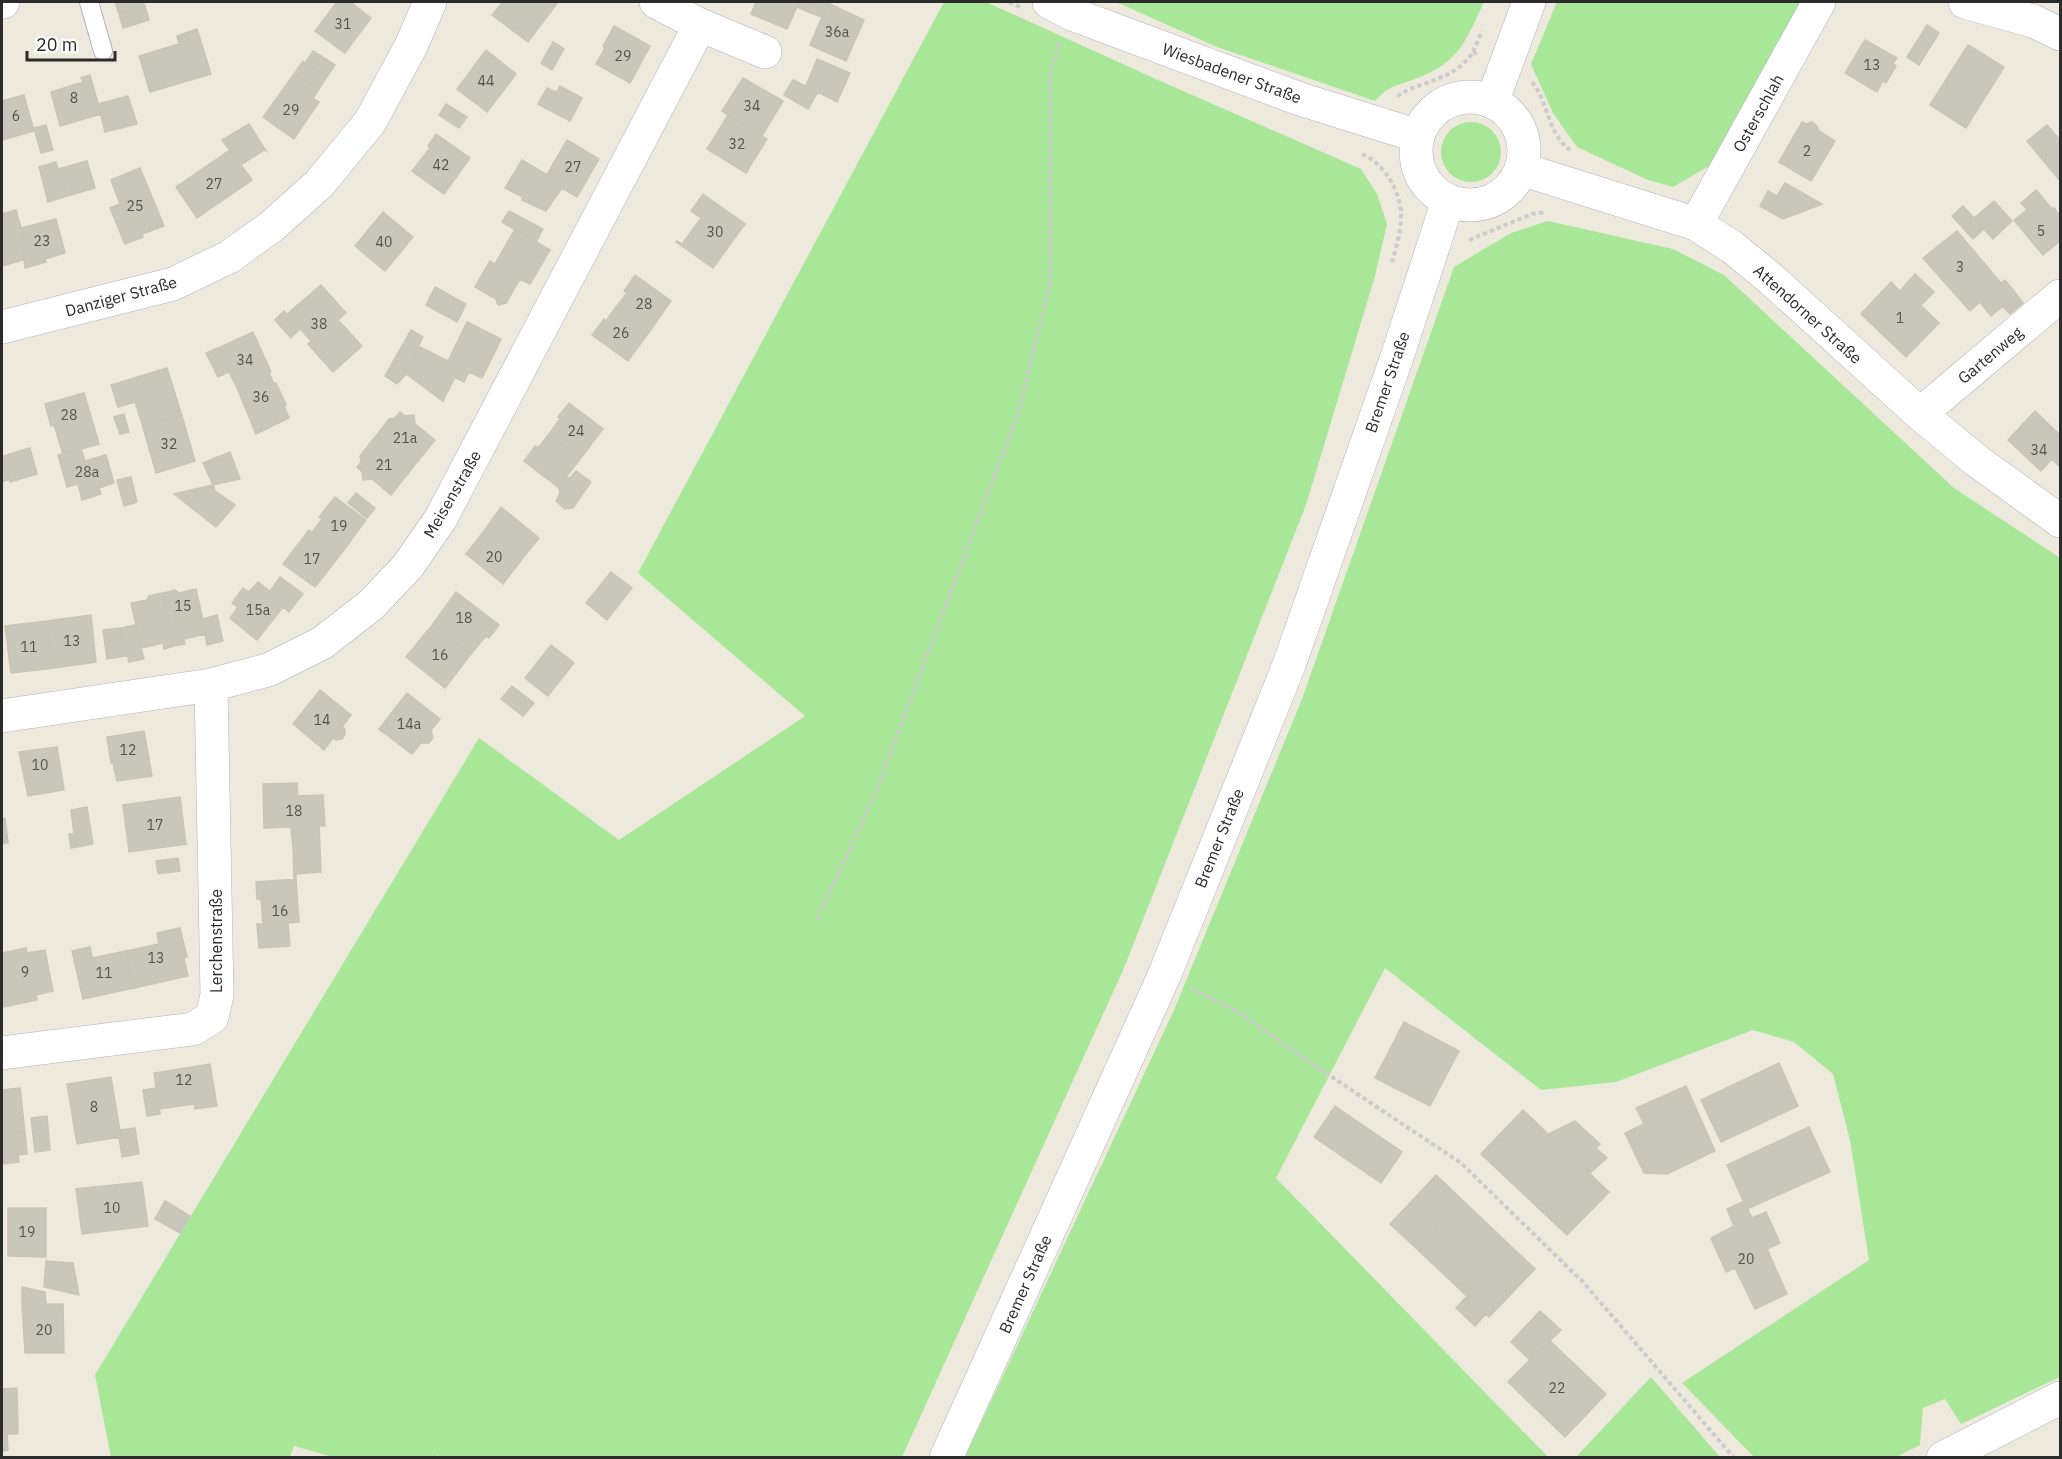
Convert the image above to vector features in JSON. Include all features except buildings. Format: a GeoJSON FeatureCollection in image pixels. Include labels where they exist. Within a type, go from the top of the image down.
{"type":"FeatureCollection","features":[{"type":"Feature","properties":{"kind":"street","name":"Danziger Straße"},"geometry":{"type":"LineString","coordinates":[[2,327],[172,284],[229,257],[272,226],[319,184],[370,122],[411,46],[430,2]]}},
{"type":"Feature","properties":{"kind":"street"},"geometry":{"type":"LineString","coordinates":[[656,2],[700,25],[765,52]]}},
{"type":"Feature","properties":{"kind":"street"},"geometry":{"type":"LineString","coordinates":[[1492,102],[1529,2]]}},
{"type":"Feature","properties":{"kind":"street","name":"Osterschlah"},"geometry":{"type":"LineString","coordinates":[[1696,224],[1820,2]]}},
{"type":"Feature","properties":{"kind":"street"},"geometry":{"type":"LineString","coordinates":[[1965,2],[2033,21],[2061,34]]}},
{"type":"Feature","properties":{"kind":"street","name":"Wiesbadener Straße"},"geometry":{"type":"LineString","coordinates":[[1061,8],[1300,99],[1418,136]]}},
{"type":"Feature","properties":{"kind":"street","name":"Meisenstraße"},"geometry":{"type":"LineString","coordinates":[[2,716],[211,685],[268,670],[322,643],[371,605],[408,566],[441,518],[700,25]]}},
{"type":"Feature","properties":{"kind":"street"},"geometry":{"type":"LineString","coordinates":[[1466,97],[1492,102],[1505,110],[1516,122],[1522,138],[1524,154],[1521,170],[1514,183],[1504,194],[1492,201],[1462,206],[1448,201],[1437,195],[1427,185],[1420,173],[1416,153],[1418,136],[1423,124],[1441,105],[1453,100],[1466,97]]}},
{"type":"Feature","properties":{"kind":"street","name":"Attendorner Straße"},"geometry":{"type":"LineString","coordinates":[[1521,170],[1696,224],[1732,247],[1771,279],[1920,414],[1977,461],[2061,521]]}},
{"type":"Feature","properties":{"kind":"street","name":"Bremer Straße"},"geometry":{"type":"LineString","coordinates":[[946,1458],[1164,976],[1289,665],[1398,354],[1448,201]]}},
{"type":"Feature","properties":{"kind":"street","name":"Gartenweg"},"geometry":{"type":"LineString","coordinates":[[1920,414],[2061,296]]}},
{"type":"Feature","properties":{"kind":"street","name":"Lerchenstraße"},"geometry":{"type":"LineString","coordinates":[[2,1053],[193,1029],[212,1017],[218,995],[211,685]]}},
{"type":"Feature","properties":{"kind":"street"},"geometry":{"type":"LineString","coordinates":[[1943,1458],[2061,1398]]}},
{"type":"Feature","properties":{"kind":"lane"},"geometry":{"type":"LineString","coordinates":[[88,2],[103,51]]}},
{"type":"Feature","properties":{"kind":"path"},"geometry":{"type":"LineString","coordinates":[[816,919],[873,799],[1019,411],[1050,284],[1050,72],[1065,30],[1061,8]]}},
{"type":"Feature","properties":{"kind":"path"},"geometry":{"type":"LineString","coordinates":[[1389,272],[1400,231],[1402,212],[1386,172],[1369,157],[1392,101],[1398,94],[1446,76],[1462,65],[1473,52],[1534,83],[1547,118],[1560,143],[1577,154]]}},
{"type":"Feature","properties":{"kind":"path"},"geometry":{"type":"LineString","coordinates":[[1466,241],[1532,214],[1556,212]]}},
{"type":"Feature","properties":{"kind":"path"},"geometry":{"type":"LineString","coordinates":[[1164,976],[1238,1012],[1461,1163],[1583,1282],[1734,1458]]}},
{"type":"Feature","properties":{"kind":"green space"},"geometry":{"type":"Polygon","coordinates":[[[944,2],[986,2],[1361,169],[1377,194],[1387,224],[1375,276],[1306,505],[1124,968],[902,1457],[442,1458],[437,1455],[436,1458],[333,1457],[294,1446],[290,1457],[111,1457],[95,1375],[479,738],[619,840],[805,716],[638,573],[944,2]]]}},
{"type":"Feature","properties":{"kind":"green space"},"geometry":{"type":"Polygon","coordinates":[[[1116,2],[1484,2],[1466,39],[1452,58],[1430,72],[1389,89],[1375,101],[1217,47],[1116,2]]]}},
{"type":"Feature","properties":{"kind":"green space"},"geometry":{"type":"Polygon","coordinates":[[[1557,2],[1807,2],[1711,165],[1673,187],[1648,180],[1577,147],[1553,113],[1531,64],[1557,2]]]}},
{"type":"Feature","properties":{"kind":"green space"},"geometry":{"type":"Polygon","coordinates":[[[1465,122],[1477,122],[1488,127],[1496,135],[1501,152],[1499,164],[1488,177],[1477,182],[1465,182],[1454,177],[1446,169],[1441,158],[1441,146],[1446,135],[1454,127],[1465,122]]]}},
{"type":"Feature","properties":{"kind":"green space"},"geometry":{"type":"Polygon","coordinates":[[[1548,221],[1673,249],[1724,275],[1954,488],[2060,558],[2060,1377],[1961,1424],[1945,1399],[1923,1408],[1920,1445],[1896,1457],[1754,1457],[1682,1383],[1869,1260],[1850,1140],[1833,1074],[1794,1042],[1753,1030],[1616,1082],[1541,1090],[1385,968],[1276,1178],[1548,1457],[965,1457],[1174,1010],[1302,699],[1454,267],[1511,233],[1548,221]]]}},
{"type":"Feature","properties":{"kind":"green space"},"geometry":{"type":"Polygon","coordinates":[[[1651,1377],[1720,1457],[1576,1457],[1651,1377]]]}}]}
